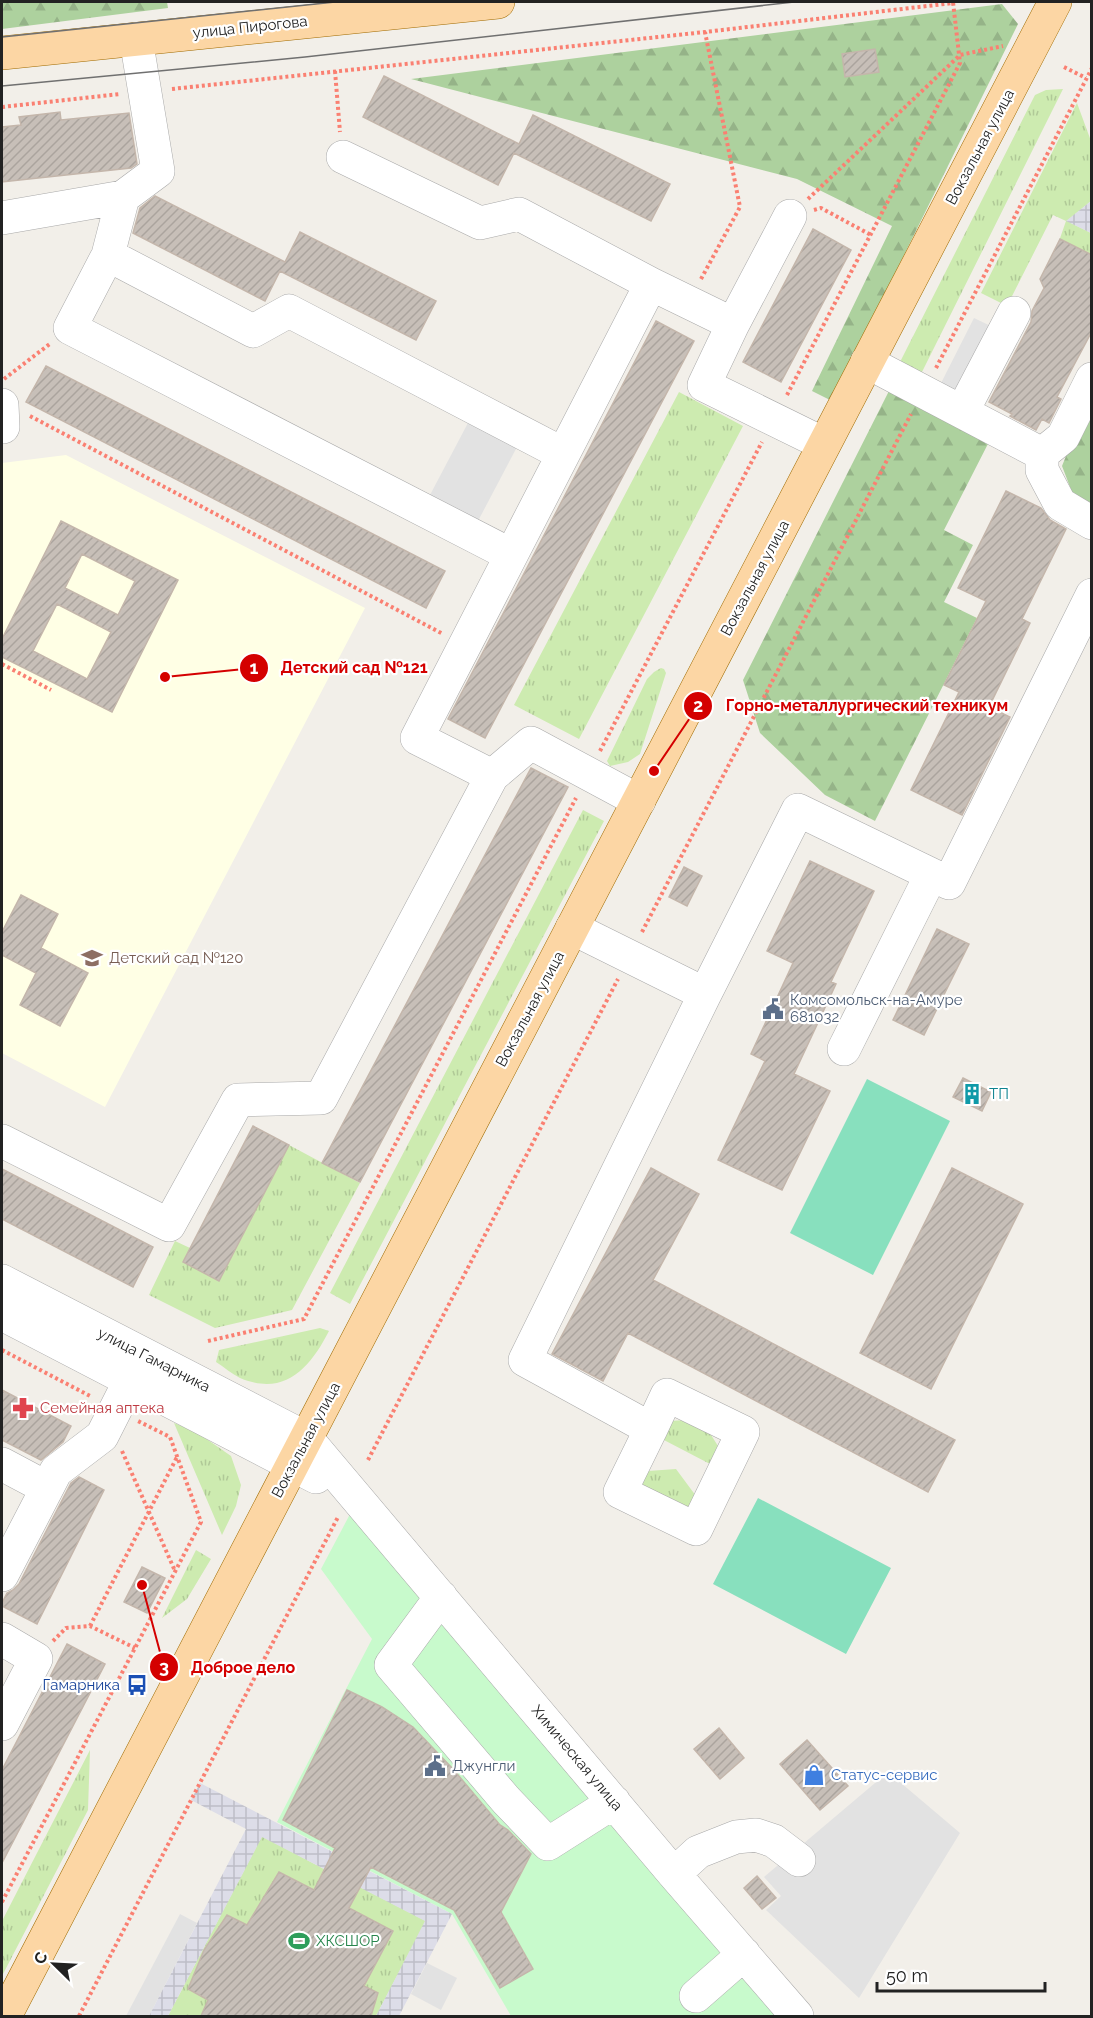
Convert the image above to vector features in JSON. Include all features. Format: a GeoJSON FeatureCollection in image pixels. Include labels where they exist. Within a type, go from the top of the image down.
{"type":"FeatureCollection","features":[{"type":"Feature","properties":{"kind":"main road","name":"улица Пирогова"},"geometry":{"type":"LineString","coordinates":[[2,53],[136,39],[286,12],[498,2]]}},
{"type":"Feature","properties":{"kind":"main road","name":"Вокзальная улица"},"geometry":{"type":"LineString","coordinates":[[5,2016],[867,362],[1022,41],[1056,2]]}},
{"type":"Feature","properties":{"kind":"street"},"geometry":{"type":"LineString","coordinates":[[1022,41],[1046,2]]}},
{"type":"Feature","properties":{"kind":"street"},"geometry":{"type":"LineString","coordinates":[[2,218],[123,197],[158,171],[136,39]]}},
{"type":"Feature","properties":{"kind":"street"},"geometry":{"type":"LineString","coordinates":[[343,157],[480,223],[519,214],[651,284],[734,324]]}},
{"type":"Feature","properties":{"kind":"street"},"geometry":{"type":"LineString","coordinates":[[123,197],[108,255],[70,328],[511,555]]}},
{"type":"Feature","properties":{"kind":"street"},"geometry":{"type":"LineString","coordinates":[[790,216],[704,385],[824,444]]}},
{"type":"Feature","properties":{"kind":"street"},"geometry":{"type":"LineString","coordinates":[[108,255],[253,331],[289,311],[563,454]]}},
{"type":"Feature","properties":{"kind":"street"},"geometry":{"type":"LineString","coordinates":[[492,776],[417,738],[651,284]]}},
{"type":"Feature","properties":{"kind":"street"},"geometry":{"type":"LineString","coordinates":[[962,412],[1014,313]]}},
{"type":"Feature","properties":{"kind":"street"},"geometry":{"type":"LineString","coordinates":[[867,362],[1042,454]]}},
{"type":"Feature","properties":{"kind":"street"},"geometry":{"type":"LineString","coordinates":[[1042,454],[1063,437],[1092,380]]}},
{"type":"Feature","properties":{"kind":"street"},"geometry":{"type":"LineString","coordinates":[[2,405],[2,428]]}},
{"type":"Feature","properties":{"kind":"street"},"geometry":{"type":"LineString","coordinates":[[1042,454],[1042,470],[1060,504],[1092,523]]}},
{"type":"Feature","properties":{"kind":"street"},"geometry":{"type":"LineString","coordinates":[[651,1429],[525,1360],[798,810],[948,884],[1092,595]]}},
{"type":"Feature","properties":{"kind":"street"},"geometry":{"type":"LineString","coordinates":[[2,1141],[168,1225],[238,1100],[321,1098],[492,776],[531,743],[639,801]]}},
{"type":"Feature","properties":{"kind":"street"},"geometry":{"type":"LineString","coordinates":[[844,1049],[931,875]]}},
{"type":"Feature","properties":{"kind":"street"},"geometry":{"type":"LineString","coordinates":[[572,928],[705,994]]}},
{"type":"Feature","properties":{"kind":"street","name":"улица Гамарника"},"geometry":{"type":"LineString","coordinates":[[2,1281],[125,1391]]}},
{"type":"Feature","properties":{"kind":"street","name":"улица Гамарника"},"geometry":{"type":"LineString","coordinates":[[2,1314],[125,1391],[299,1452]]}},
{"type":"Feature","properties":{"kind":"street"},"geometry":{"type":"LineString","coordinates":[[2,1575],[56,1471],[102,1436],[125,1391]]}},
{"type":"Feature","properties":{"kind":"street","name":"Химическая улица"},"geometry":{"type":"LineString","coordinates":[[299,1452],[348,1508],[441,1597],[797,2016]]}},
{"type":"Feature","properties":{"kind":"street"},"geometry":{"type":"LineString","coordinates":[[2,1464],[47,1488]]}},
{"type":"Feature","properties":{"kind":"street"},"geometry":{"type":"LineString","coordinates":[[441,1597],[391,1665],[506,1800],[548,1844],[614,1802]]}},
{"type":"Feature","properties":{"kind":"street"},"geometry":{"type":"LineString","coordinates":[[2,1640],[36,1659],[2,1724]]}},
{"type":"Feature","properties":{"kind":"street"},"geometry":{"type":"LineString","coordinates":[[674,1874],[698,1852],[736,1838],[756,1835],[774,1841],[798,1860]]}},
{"type":"Feature","properties":{"kind":"street"},"geometry":{"type":"LineString","coordinates":[[696,1996],[744,1954]]}},
{"type":"Feature","properties":{"kind":"path"},"geometry":{"type":"LineString","coordinates":[[2,107],[705,32],[953,2],[960,63],[304,1319],[208,1341]]}},
{"type":"Feature","properties":{"kind":"path"},"geometry":{"type":"LineString","coordinates":[[689,303],[740,207],[705,32]]}},
{"type":"Feature","properties":{"kind":"path"},"geometry":{"type":"LineString","coordinates":[[790,216],[960,55],[1022,41]]}},
{"type":"Feature","properties":{"kind":"path"},"geometry":{"type":"LineString","coordinates":[[1064,67],[1086,78]]}},
{"type":"Feature","properties":{"kind":"path"},"geometry":{"type":"LineString","coordinates":[[368,1460],[1092,68]]}},
{"type":"Feature","properties":{"kind":"path"},"geometry":{"type":"LineString","coordinates":[[335,71],[343,157]]}},
{"type":"Feature","properties":{"kind":"path"},"geometry":{"type":"LineString","coordinates":[[790,216],[821,208],[871,235]]}},
{"type":"Feature","properties":{"kind":"path"},"geometry":{"type":"LineString","coordinates":[[2,382],[70,328]]}},
{"type":"Feature","properties":{"kind":"path"},"geometry":{"type":"LineString","coordinates":[[2,414],[22,412],[465,645]]}},
{"type":"Feature","properties":{"kind":"path"},"geometry":{"type":"LineString","coordinates":[[2,664],[51,690]]}},
{"type":"Feature","properties":{"kind":"path"},"geometry":{"type":"LineString","coordinates":[[2,1350],[125,1391],[170,1437],[201,1522],[2,1902]]}},
{"type":"Feature","properties":{"kind":"path"},"geometry":{"type":"LineString","coordinates":[[125,1391],[149,1512],[175,1572]]}},
{"type":"Feature","properties":{"kind":"path"},"geometry":{"type":"LineString","coordinates":[[90,1626],[177,1457]]}},
{"type":"Feature","properties":{"kind":"path"},"geometry":{"type":"LineString","coordinates":[[78,2016],[348,1508]]}},
{"type":"Feature","properties":{"kind":"path"},"geometry":{"type":"LineString","coordinates":[[36,1659],[66,1628],[90,1626],[135,1648]]}},
{"type":"Feature","properties":{"kind":"shaded area"},"geometry":{"type":"Polygon","coordinates":[[[1091,201],[1091,233],[1066,221],[1091,201]]]}},
{"type":"Feature","properties":{"kind":"shaded area"},"geometry":{"type":"Polygon","coordinates":[[[974,318],[999,330],[962,401],[938,389],[974,318]]]}},
{"type":"Feature","properties":{"kind":"shaded area"},"geometry":{"type":"Polygon","coordinates":[[[469,421],[517,447],[478,521],[430,495],[469,421]]]}},
{"type":"Feature","properties":{"kind":"shaded area"},"geometry":{"type":"Polygon","coordinates":[[[66,455],[365,608],[105,1107],[2,1053],[2,463],[66,455]]]}},
{"type":"Feature","properties":{"kind":"shaded area"},"geometry":{"type":"Polygon","coordinates":[[[888,1772],[960,1833],[859,1998],[766,1910],[781,1896],[764,1877],[888,1772]]]}},
{"type":"Feature","properties":{"kind":"shaded area"},"geometry":{"type":"Polygon","coordinates":[[[200,1783],[452,1914],[399,2016],[376,2016],[425,1921],[262,1837],[168,2016],[149,2016],[246,1829],[191,1800],[200,1783]]]}},
{"type":"Feature","properties":{"kind":"shaded area"},"geometry":{"type":"Polygon","coordinates":[[[180,1914],[197,1923],[149,2016],[126,2016],[180,1914]]]}},
{"type":"Feature","properties":{"kind":"shaded area"},"geometry":{"type":"Polygon","coordinates":[[[427,1963],[457,1978],[441,2010],[411,1994],[427,1963]]]}},
{"type":"Feature","properties":{"kind":"green space"},"geometry":{"type":"Polygon","coordinates":[[[2,2],[167,2],[168,8],[2,29],[2,2]]]}},
{"type":"Feature","properties":{"kind":"green space"},"geometry":{"type":"Polygon","coordinates":[[[1002,4],[1018,24],[832,401],[812,391],[892,226],[797,179],[411,79],[1002,4]]]}},
{"type":"Feature","properties":{"kind":"green space"},"geometry":{"type":"Polygon","coordinates":[[[1063,89],[920,376],[899,364],[1035,95],[1046,90],[1063,89]]]}},
{"type":"Feature","properties":{"kind":"green space"},"geometry":{"type":"Polygon","coordinates":[[[1077,103],[1091,141],[1091,201],[1067,221],[1091,233],[1091,255],[1058,244],[1066,221],[1053,215],[1007,306],[981,293],[1077,103]]]}},
{"type":"Feature","properties":{"kind":"green space"},"geometry":{"type":"Polygon","coordinates":[[[892,385],[992,436],[944,530],[973,545],[944,602],[977,618],[875,821],[825,795],[760,733],[743,680],[892,385]]]}},
{"type":"Feature","properties":{"kind":"green space"},"geometry":{"type":"Polygon","coordinates":[[[679,392],[743,426],[579,739],[514,705],[679,392]]]}},
{"type":"Feature","properties":{"kind":"green space"},"geometry":{"type":"Polygon","coordinates":[[[1091,405],[1091,512],[1075,500],[1062,466],[1076,431],[1091,405]]]}},
{"type":"Feature","properties":{"kind":"green space"},"geometry":{"type":"Polygon","coordinates":[[[661,668],[666,673],[640,754],[628,762],[610,766],[607,761],[647,679],[661,668]]]}},
{"type":"Feature","properties":{"kind":"green space"},"geometry":{"type":"Polygon","coordinates":[[[583,810],[604,821],[350,1304],[330,1293],[583,810]]]}},
{"type":"Feature","properties":{"kind":"green space"},"geometry":{"type":"Polygon","coordinates":[[[867,1079],[950,1121],[873,1275],[790,1233],[867,1079]]]}},
{"type":"Feature","properties":{"kind":"green space"},"geometry":{"type":"Polygon","coordinates":[[[289,1145],[360,1183],[292,1310],[215,1328],[149,1295],[175,1241],[190,1248],[183,1262],[219,1281],[289,1145]]]}},
{"type":"Feature","properties":{"kind":"green space"},"geometry":{"type":"Polygon","coordinates":[[[320,1328],[329,1331],[313,1357],[294,1376],[283,1381],[270,1384],[256,1383],[240,1378],[216,1362],[219,1350],[320,1328]]]}},
{"type":"Feature","properties":{"kind":"green space"},"geometry":{"type":"Polygon","coordinates":[[[701,1419],[718,1446],[710,1464],[662,1439],[670,1421],[701,1419]]]}},
{"type":"Feature","properties":{"kind":"green space"},"geometry":{"type":"Polygon","coordinates":[[[174,1423],[195,1431],[231,1456],[241,1485],[236,1506],[222,1535],[174,1423]]]}},
{"type":"Feature","properties":{"kind":"green space"},"geometry":{"type":"Polygon","coordinates":[[[676,1469],[696,1496],[687,1513],[640,1490],[648,1471],[676,1469]]]}},
{"type":"Feature","properties":{"kind":"green space"},"geometry":{"type":"Polygon","coordinates":[[[758,1498],[891,1568],[846,1654],[713,1584],[758,1498]]]}},
{"type":"Feature","properties":{"kind":"green space"},"geometry":{"type":"Polygon","coordinates":[[[358,1499],[797,2016],[511,2016],[452,1914],[277,1822],[372,1639],[321,1569],[358,1499]]]}},
{"type":"Feature","properties":{"kind":"green space"},"geometry":{"type":"Polygon","coordinates":[[[196,1550],[211,1559],[187,1599],[162,1618],[196,1550]]]}},
{"type":"Feature","properties":{"kind":"green space"},"geometry":{"type":"Polygon","coordinates":[[[90,1750],[88,1810],[2,1976],[2,1921],[90,1750]]]}},
{"type":"Feature","properties":{"kind":"green space"},"geometry":{"type":"Polygon","coordinates":[[[262,1836],[324,1869],[314,1890],[279,1872],[247,1925],[227,1915],[204,1950],[188,1989],[209,2000],[201,2016],[168,2016],[262,1836]]]}},
{"type":"Feature","properties":{"kind":"green space"},"geometry":{"type":"Polygon","coordinates":[[[360,1887],[426,1921],[376,2016],[370,2016],[378,1993],[364,1986],[393,1931],[349,1908],[360,1887]]]}},
{"type":"Feature","properties":{"kind":"building"},"geometry":{"type":"Polygon","coordinates":[[[875,49],[879,72],[845,77],[842,54],[875,49]]]}},
{"type":"Feature","properties":{"kind":"building"},"geometry":{"type":"Polygon","coordinates":[[[384,76],[519,144],[533,115],[670,184],[651,221],[514,153],[498,185],[363,117],[384,76]]]}},
{"type":"Feature","properties":{"kind":"building"},"geometry":{"type":"Polygon","coordinates":[[[60,112],[61,120],[129,113],[137,164],[131,168],[2,182],[2,127],[21,125],[19,117],[60,112]]]}},
{"type":"Feature","properties":{"kind":"building"},"geometry":{"type":"Polygon","coordinates":[[[155,196],[285,262],[300,232],[436,301],[416,340],[280,271],[265,301],[133,233],[140,208],[155,196]]]}},
{"type":"Feature","properties":{"kind":"building"},"geometry":{"type":"Polygon","coordinates":[[[813,229],[851,250],[781,382],[743,362],[813,229]]]}},
{"type":"Feature","properties":{"kind":"building"},"geometry":{"type":"Polygon","coordinates":[[[1060,239],[1092,255],[1092,331],[1057,397],[1061,399],[1049,423],[1042,419],[1036,430],[989,402],[1031,322],[1032,311],[1044,288],[1040,279],[1060,239]]]}},
{"type":"Feature","properties":{"kind":"building"},"geometry":{"type":"Polygon","coordinates":[[[656,321],[694,341],[485,738],[448,719],[656,321]]]}},
{"type":"Feature","properties":{"kind":"building"},"geometry":{"type":"Polygon","coordinates":[[[46,366],[445,571],[426,608],[26,402],[46,366]]]}},
{"type":"Feature","properties":{"kind":"building"},"geometry":{"type":"Polygon","coordinates":[[[1006,491],[1041,508],[1050,520],[1066,529],[1022,619],[1030,623],[989,707],[1010,717],[962,815],[911,790],[959,692],[944,685],[986,601],[958,588],[1006,491]]]}},
{"type":"Feature","properties":{"kind":"building"},"geometry":{"type":"Polygon","coordinates":[[[61,521],[178,580],[112,712],[2,657],[2,639],[61,521]],[[82,554],[65,588],[118,615],[135,581],[82,554]],[[57,604],[33,651],[87,679],[111,632],[57,604]]]}},
{"type":"Feature","properties":{"kind":"building"},"geometry":{"type":"Polygon","coordinates":[[[531,768],[568,787],[360,1182],[322,1163],[531,768]]]}},
{"type":"Feature","properties":{"kind":"building"},"geometry":{"type":"Polygon","coordinates":[[[810,861],[874,891],[831,982],[836,984],[794,1074],[830,1091],[782,1190],[718,1160],[765,1061],[751,1054],[793,963],[767,951],[810,861]]]}},
{"type":"Feature","properties":{"kind":"building"},"geometry":{"type":"Polygon","coordinates":[[[684,867],[702,876],[687,906],[669,897],[684,867]]]}},
{"type":"Feature","properties":{"kind":"building"},"geometry":{"type":"Polygon","coordinates":[[[21,895],[58,914],[41,948],[88,973],[60,1026],[20,1005],[36,973],[2,955],[2,932],[21,895]]]}},
{"type":"Feature","properties":{"kind":"building"},"geometry":{"type":"Polygon","coordinates":[[[937,929],[969,944],[924,1035],[893,1020],[937,929]]]}},
{"type":"Feature","properties":{"kind":"building","name":"ТП"},"geometry":{"type":"Polygon","coordinates":[[[963,1078],[991,1092],[982,1111],[953,1097],[963,1078]]]}},
{"type":"Feature","properties":{"kind":"building"},"geometry":{"type":"Polygon","coordinates":[[[253,1126],[289,1145],[219,1281],[183,1262],[253,1126]]]}},
{"type":"Feature","properties":{"kind":"building"},"geometry":{"type":"Polygon","coordinates":[[[651,1168],[699,1194],[653,1280],[955,1440],[928,1492],[628,1333],[603,1381],[552,1354],[651,1168]]]}},
{"type":"Feature","properties":{"kind":"building"},"geometry":{"type":"Polygon","coordinates":[[[952,1168],[1023,1204],[931,1389],[860,1353],[952,1168]]]}},
{"type":"Feature","properties":{"kind":"building"},"geometry":{"type":"Polygon","coordinates":[[[2,1169],[153,1247],[133,1287],[2,1219],[2,1169]]]}},
{"type":"Feature","properties":{"kind":"building"},"geometry":{"type":"Polygon","coordinates":[[[2,1390],[71,1426],[63,1442],[41,1460],[2,1440],[2,1390]]]}},
{"type":"Feature","properties":{"kind":"building"},"geometry":{"type":"Polygon","coordinates":[[[79,1477],[104,1490],[37,1624],[2,1606],[2,1603],[7,1593],[19,1584],[71,1483],[79,1477]]]}},
{"type":"Feature","properties":{"kind":"building"},"geometry":{"type":"Polygon","coordinates":[[[142,1567],[165,1578],[147,1613],[124,1602],[142,1567]]]}},
{"type":"Feature","properties":{"kind":"building"},"geometry":{"type":"Polygon","coordinates":[[[67,1644],[105,1664],[2,1863],[2,1770],[67,1644]]]}},
{"type":"Feature","properties":{"kind":"building"},"geometry":{"type":"Polygon","coordinates":[[[347,1690],[382,1707],[413,1727],[453,1769],[500,1825],[508,1830],[531,1854],[501,1912],[533,1969],[500,1988],[454,1910],[371,1867],[349,1908],[393,1931],[364,1986],[378,1993],[371,2016],[201,2016],[208,2000],[188,1989],[204,1950],[227,1915],[247,1925],[279,1872],[314,1890],[335,1848],[283,1820],[347,1690]]]}},
{"type":"Feature","properties":{"kind":"building"},"geometry":{"type":"Polygon","coordinates":[[[719,1728],[744,1758],[720,1779],[694,1749],[719,1728]]]}},
{"type":"Feature","properties":{"kind":"building"},"geometry":{"type":"Polygon","coordinates":[[[807,1740],[848,1786],[820,1810],[780,1764],[807,1740]]]}},
{"type":"Feature","properties":{"kind":"building"},"geometry":{"type":"Polygon","coordinates":[[[757,1876],[776,1898],[762,1909],[744,1888],[757,1876]]]}},
{"type":"Feature","properties":{"kind":"tram line"},"geometry":{"type":"LineString","coordinates":[[2,37],[335,2]]}},
{"type":"Feature","properties":{"kind":"tram line"},"geometry":{"type":"LineString","coordinates":[[2,86],[305,57],[794,2]]}},
{"type":"Feature","properties":{"kind":"place","name":"Детский сад №121"},"geometry":{"type":"Point","coordinates":[165,677]}},
{"type":"Feature","properties":{"kind":"place","name":"Горно-металлургический техникум"},"geometry":{"type":"Point","coordinates":[654,771]}},
{"type":"Feature","properties":{"kind":"place","name":"Детский сад №120"},"geometry":{"type":"Point","coordinates":[92,958]}},
{"type":"Feature","properties":{"kind":"place","name":"Комсомольск-на-Амуре 681032"},"geometry":{"type":"Point","coordinates":[773,1009]}},
{"type":"Feature","properties":{"kind":"place","name":"ТП"},"geometry":{"type":"Point","coordinates":[972,1094]}},
{"type":"Feature","properties":{"kind":"place","name":"Семейная аптека"},"geometry":{"type":"Point","coordinates":[23,1408]}},
{"type":"Feature","properties":{"kind":"place","name":"Доброе дело"},"geometry":{"type":"Point","coordinates":[142,1585]}},
{"type":"Feature","properties":{"kind":"place","name":"Гамарника"},"geometry":{"type":"Point","coordinates":[137,1685]}},
{"type":"Feature","properties":{"kind":"place","name":"Джунгли"},"geometry":{"type":"Point","coordinates":[435,1766]}},
{"type":"Feature","properties":{"kind":"place","name":"Статус-сервис"},"geometry":{"type":"Point","coordinates":[814,1775]}},
{"type":"Feature","properties":{"kind":"place","name":"ХКСШОР"},"geometry":{"type":"Point","coordinates":[299,1941]}}]}
